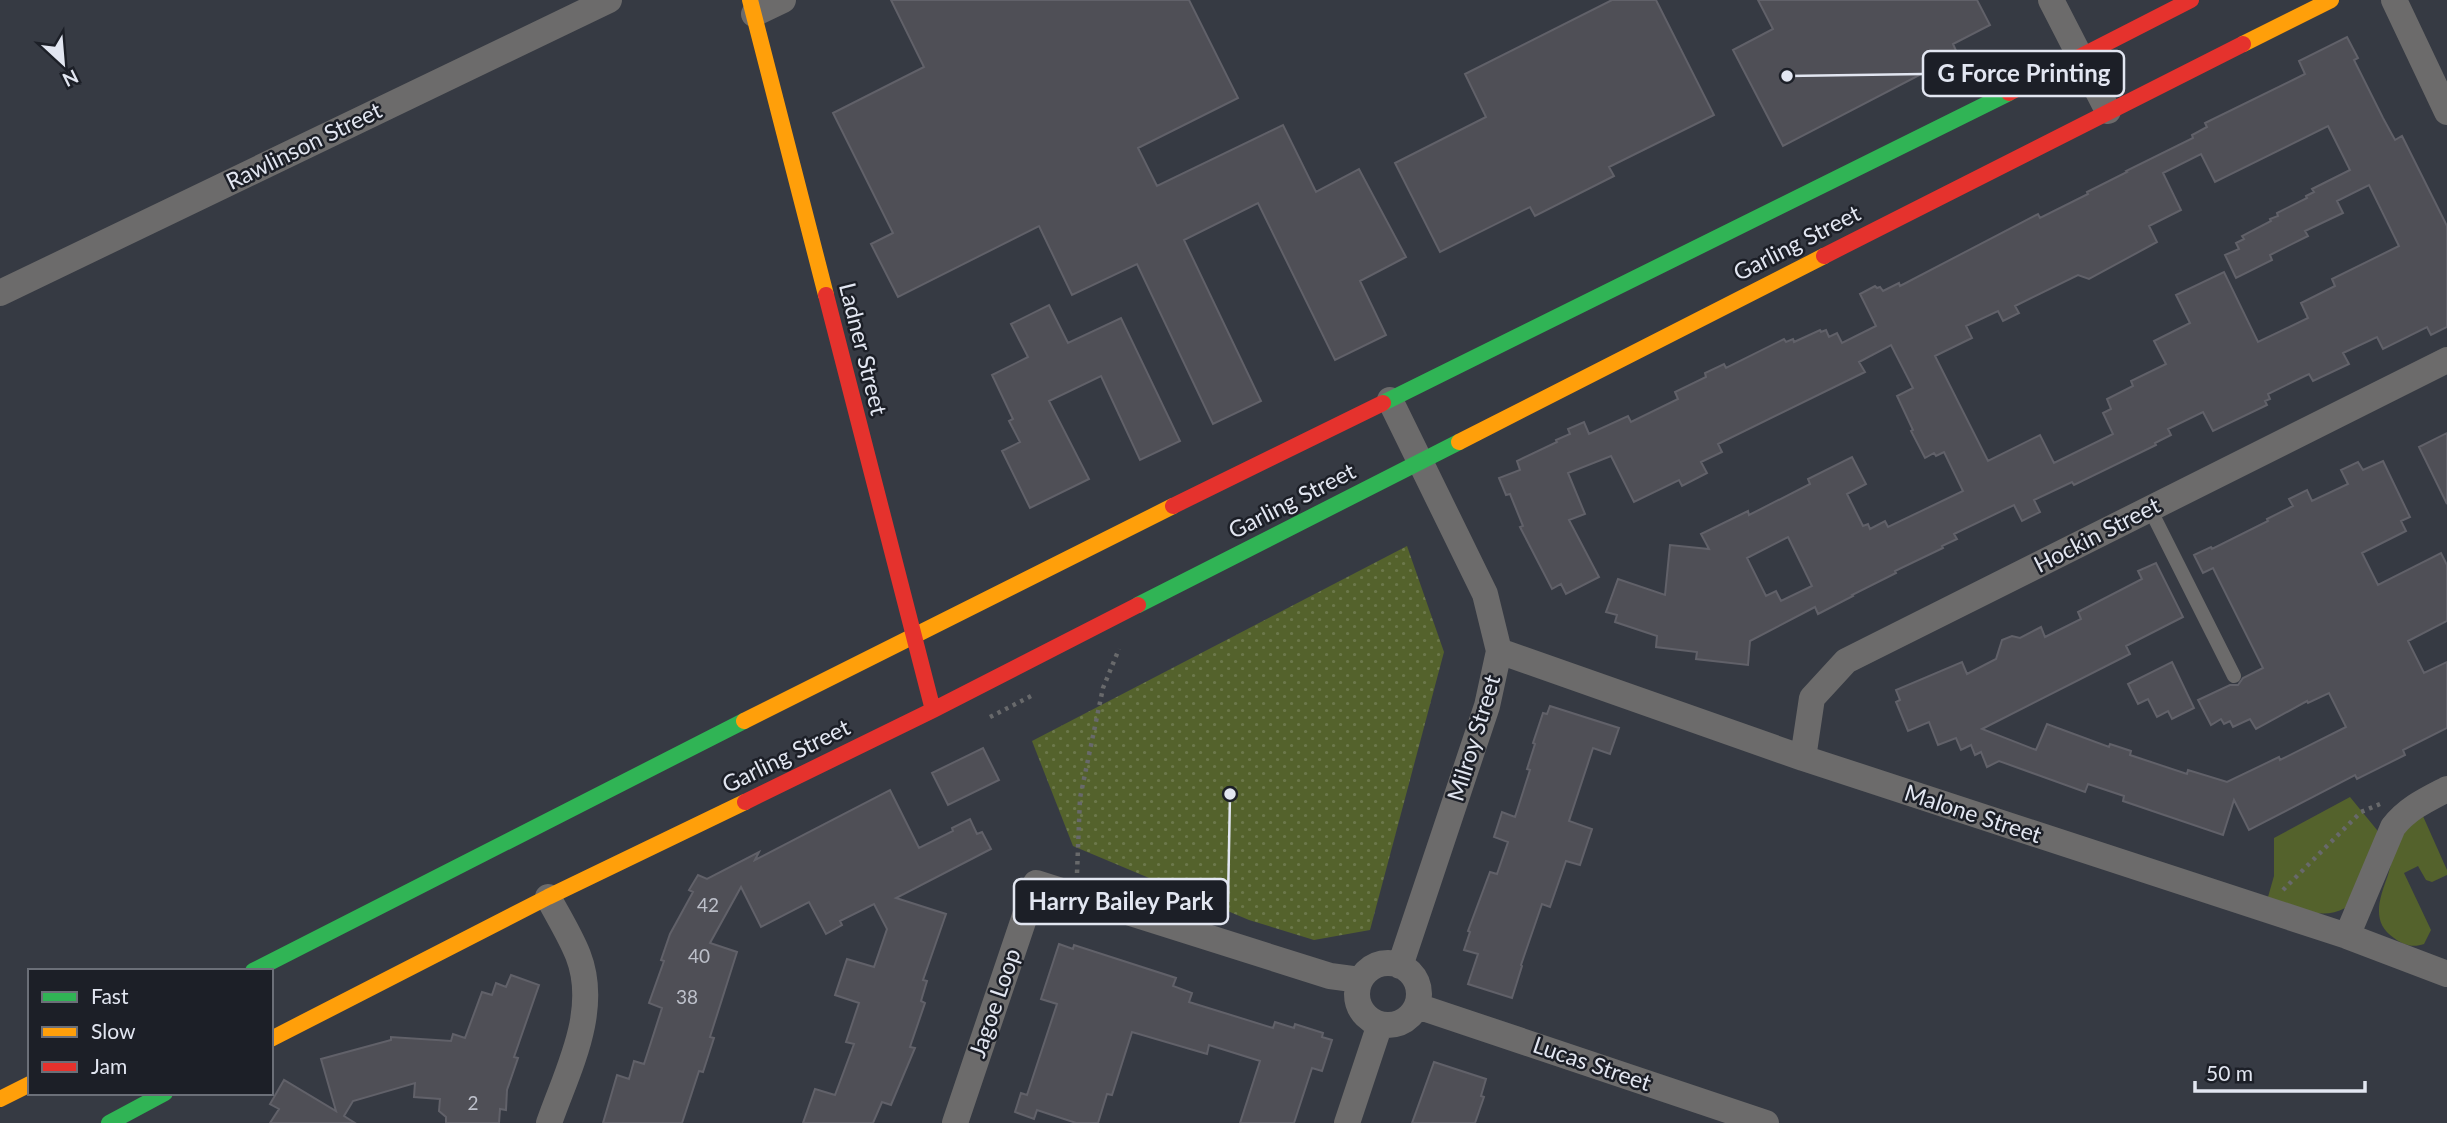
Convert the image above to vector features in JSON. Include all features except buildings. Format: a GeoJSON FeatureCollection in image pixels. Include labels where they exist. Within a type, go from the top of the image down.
{"type":"FeatureCollection","features":[{"type":"Feature","properties":{"kind":"street","name":"Rawlinson Street"},"geometry":{"type":"LineString","coordinates":[[0,293],[609,0]]}},
{"type":"Feature","properties":{"kind":"street"},"geometry":{"type":"LineString","coordinates":[[752,7],[783,0]]}},
{"type":"Feature","properties":{"kind":"street"},"geometry":{"type":"LineString","coordinates":[[2051,0],[2108,111]]}},
{"type":"Feature","properties":{"kind":"street","name":"Garling Street"},"geometry":{"type":"LineString","coordinates":[[257,969],[912,635],[2081,58],[2191,0]]}},
{"type":"Feature","properties":{"kind":"street","name":"Garling Street"},"geometry":{"type":"LineString","coordinates":[[273,1038],[548,897],[933,710],[1420,460],[2332,0]]}},
{"type":"Feature","properties":{"kind":"street"},"geometry":{"type":"LineString","coordinates":[[2395,0],[2447,111]]}},
{"type":"Feature","properties":{"kind":"street","name":"Ladner Street"},"geometry":{"type":"LineString","coordinates":[[752,7],[933,710]]}},
{"type":"Feature","properties":{"kind":"street","name":"Hockin Street"},"geometry":{"type":"LineString","coordinates":[[1803,758],[1812,698],[1846,660],[2447,360]]}},
{"type":"Feature","properties":{"kind":"street","name":"Milroy Street"},"geometry":{"type":"LineString","coordinates":[[1390,400],[1485,594],[1499,651],[1486,706],[1401,966]]}},
{"type":"Feature","properties":{"kind":"street","name":"Malone Street"},"geometry":{"type":"LineString","coordinates":[[1499,651],[1803,758],[2347,936],[2447,974]]}},
{"type":"Feature","properties":{"kind":"street"},"geometry":{"type":"LineString","coordinates":[[2347,936],[2393,827],[2402,815],[2413,807],[2447,789]]}},
{"type":"Feature","properties":{"kind":"street","name":"Jagoe Loop"},"geometry":{"type":"LineString","coordinates":[[955,1123],[1036,883],[1076,897]]}},
{"type":"Feature","properties":{"kind":"street"},"geometry":{"type":"LineString","coordinates":[[548,897],[578,956],[584,978],[585,1019],[550,1123]]}},
{"type":"Feature","properties":{"kind":"street"},"geometry":{"type":"LineString","coordinates":[[1076,897],[1330,976],[1360,981]]}},
{"type":"Feature","properties":{"kind":"street"},"geometry":{"type":"LineString","coordinates":[[1382,963],[1401,966],[1408,970],[1417,982],[1417,1006],[1405,1020],[1389,1026],[1380,1024],[1364,1015],[1359,1007],[1357,989],[1360,981],[1365,972],[1382,963]]}},
{"type":"Feature","properties":{"kind":"street","name":"Lucas Street"},"geometry":{"type":"LineString","coordinates":[[1417,1006],[1766,1123]]}},
{"type":"Feature","properties":{"kind":"street"},"geometry":{"type":"LineString","coordinates":[[1347,1123],[1380,1024]]}},
{"type":"Feature","properties":{"kind":"street"},"geometry":{"type":"LineString","coordinates":[[0,1099],[28,1085]]}},
{"type":"Feature","properties":{"kind":"street"},"geometry":{"type":"LineString","coordinates":[[109,1123],[154,1105]]}},
{"type":"Feature","properties":{"kind":"lane"},"geometry":{"type":"LineString","coordinates":[[2150,509],[2234,676]]}},
{"type":"Feature","properties":{"kind":"path"},"geometry":{"type":"LineString","coordinates":[[1076,897],[1080,798],[1103,688],[1121,645]]}},
{"type":"Feature","properties":{"kind":"path"},"geometry":{"type":"LineString","coordinates":[[2264,909],[2361,812],[2383,802]]}},
{"type":"Feature","properties":{"kind":"green space"},"geometry":{"type":"Polygon","coordinates":[[[1407,546],[1444,652],[1370,930],[1314,940],[1249,920],[1073,846],[1032,741],[1407,546]]]}},
{"type":"Feature","properties":{"kind":"green space"},"geometry":{"type":"Polygon","coordinates":[[[2350,797],[2377,830],[2378,838],[2345,908],[2336,912],[2316,913],[2268,897],[2274,876],[2274,838],[2350,797]]]}},
{"type":"Feature","properties":{"kind":"green space"},"geometry":{"type":"Polygon","coordinates":[[[2422,814],[2447,875],[2432,882],[2426,880],[2418,866],[2404,873],[2431,930],[2424,944],[2412,946],[2387,932],[2379,917],[2379,909],[2396,848],[2405,832],[2422,814]]]}},
{"type":"Feature","properties":{"kind":"traffic: fast"},"geometry":{"type":"LineString","coordinates":[[1383,403],[2009,93]]}},
{"type":"Feature","properties":{"kind":"traffic: fast"},"geometry":{"type":"LineString","coordinates":[[1138,605],[1459,442]]}},
{"type":"Feature","properties":{"kind":"traffic: fast"},"geometry":{"type":"LineString","coordinates":[[257,969],[744,721]]}},
{"type":"Feature","properties":{"kind":"traffic: fast"},"geometry":{"type":"LineString","coordinates":[[109,1123],[161,1095]]}},
{"type":"Feature","properties":{"kind":"traffic: slow"},"geometry":{"type":"LineString","coordinates":[[750,0],[826,295]]}},
{"type":"Feature","properties":{"kind":"traffic: slow"},"geometry":{"type":"LineString","coordinates":[[2243,44],[2331,0]]}},
{"type":"Feature","properties":{"kind":"traffic: slow"},"geometry":{"type":"LineString","coordinates":[[1459,442],[1824,256]]}},
{"type":"Feature","properties":{"kind":"traffic: slow"},"geometry":{"type":"LineString","coordinates":[[744,721],[1173,506]]}},
{"type":"Feature","properties":{"kind":"traffic: slow"},"geometry":{"type":"LineString","coordinates":[[273,1038],[548,897],[745,802]]}},
{"type":"Feature","properties":{"kind":"traffic: slow"},"geometry":{"type":"LineString","coordinates":[[0,1099],[28,1085]]}},
{"type":"Feature","properties":{"kind":"traffic: jam"},"geometry":{"type":"LineString","coordinates":[[2009,93],[2191,0]]}},
{"type":"Feature","properties":{"kind":"traffic: jam"},"geometry":{"type":"LineString","coordinates":[[1824,256],[2243,44]]}},
{"type":"Feature","properties":{"kind":"traffic: jam"},"geometry":{"type":"LineString","coordinates":[[826,295],[933,710]]}},
{"type":"Feature","properties":{"kind":"traffic: jam"},"geometry":{"type":"LineString","coordinates":[[1173,506],[1383,403]]}},
{"type":"Feature","properties":{"kind":"traffic: jam"},"geometry":{"type":"LineString","coordinates":[[745,802],[1138,605]]}},
{"type":"Feature","properties":{"kind":"place","name":"G Force Printing"},"geometry":{"type":"Point","coordinates":[1787,76]}},
{"type":"Feature","properties":{"kind":"place","name":"Harry Bailey Park"},"geometry":{"type":"Point","coordinates":[1230,794]}}]}
